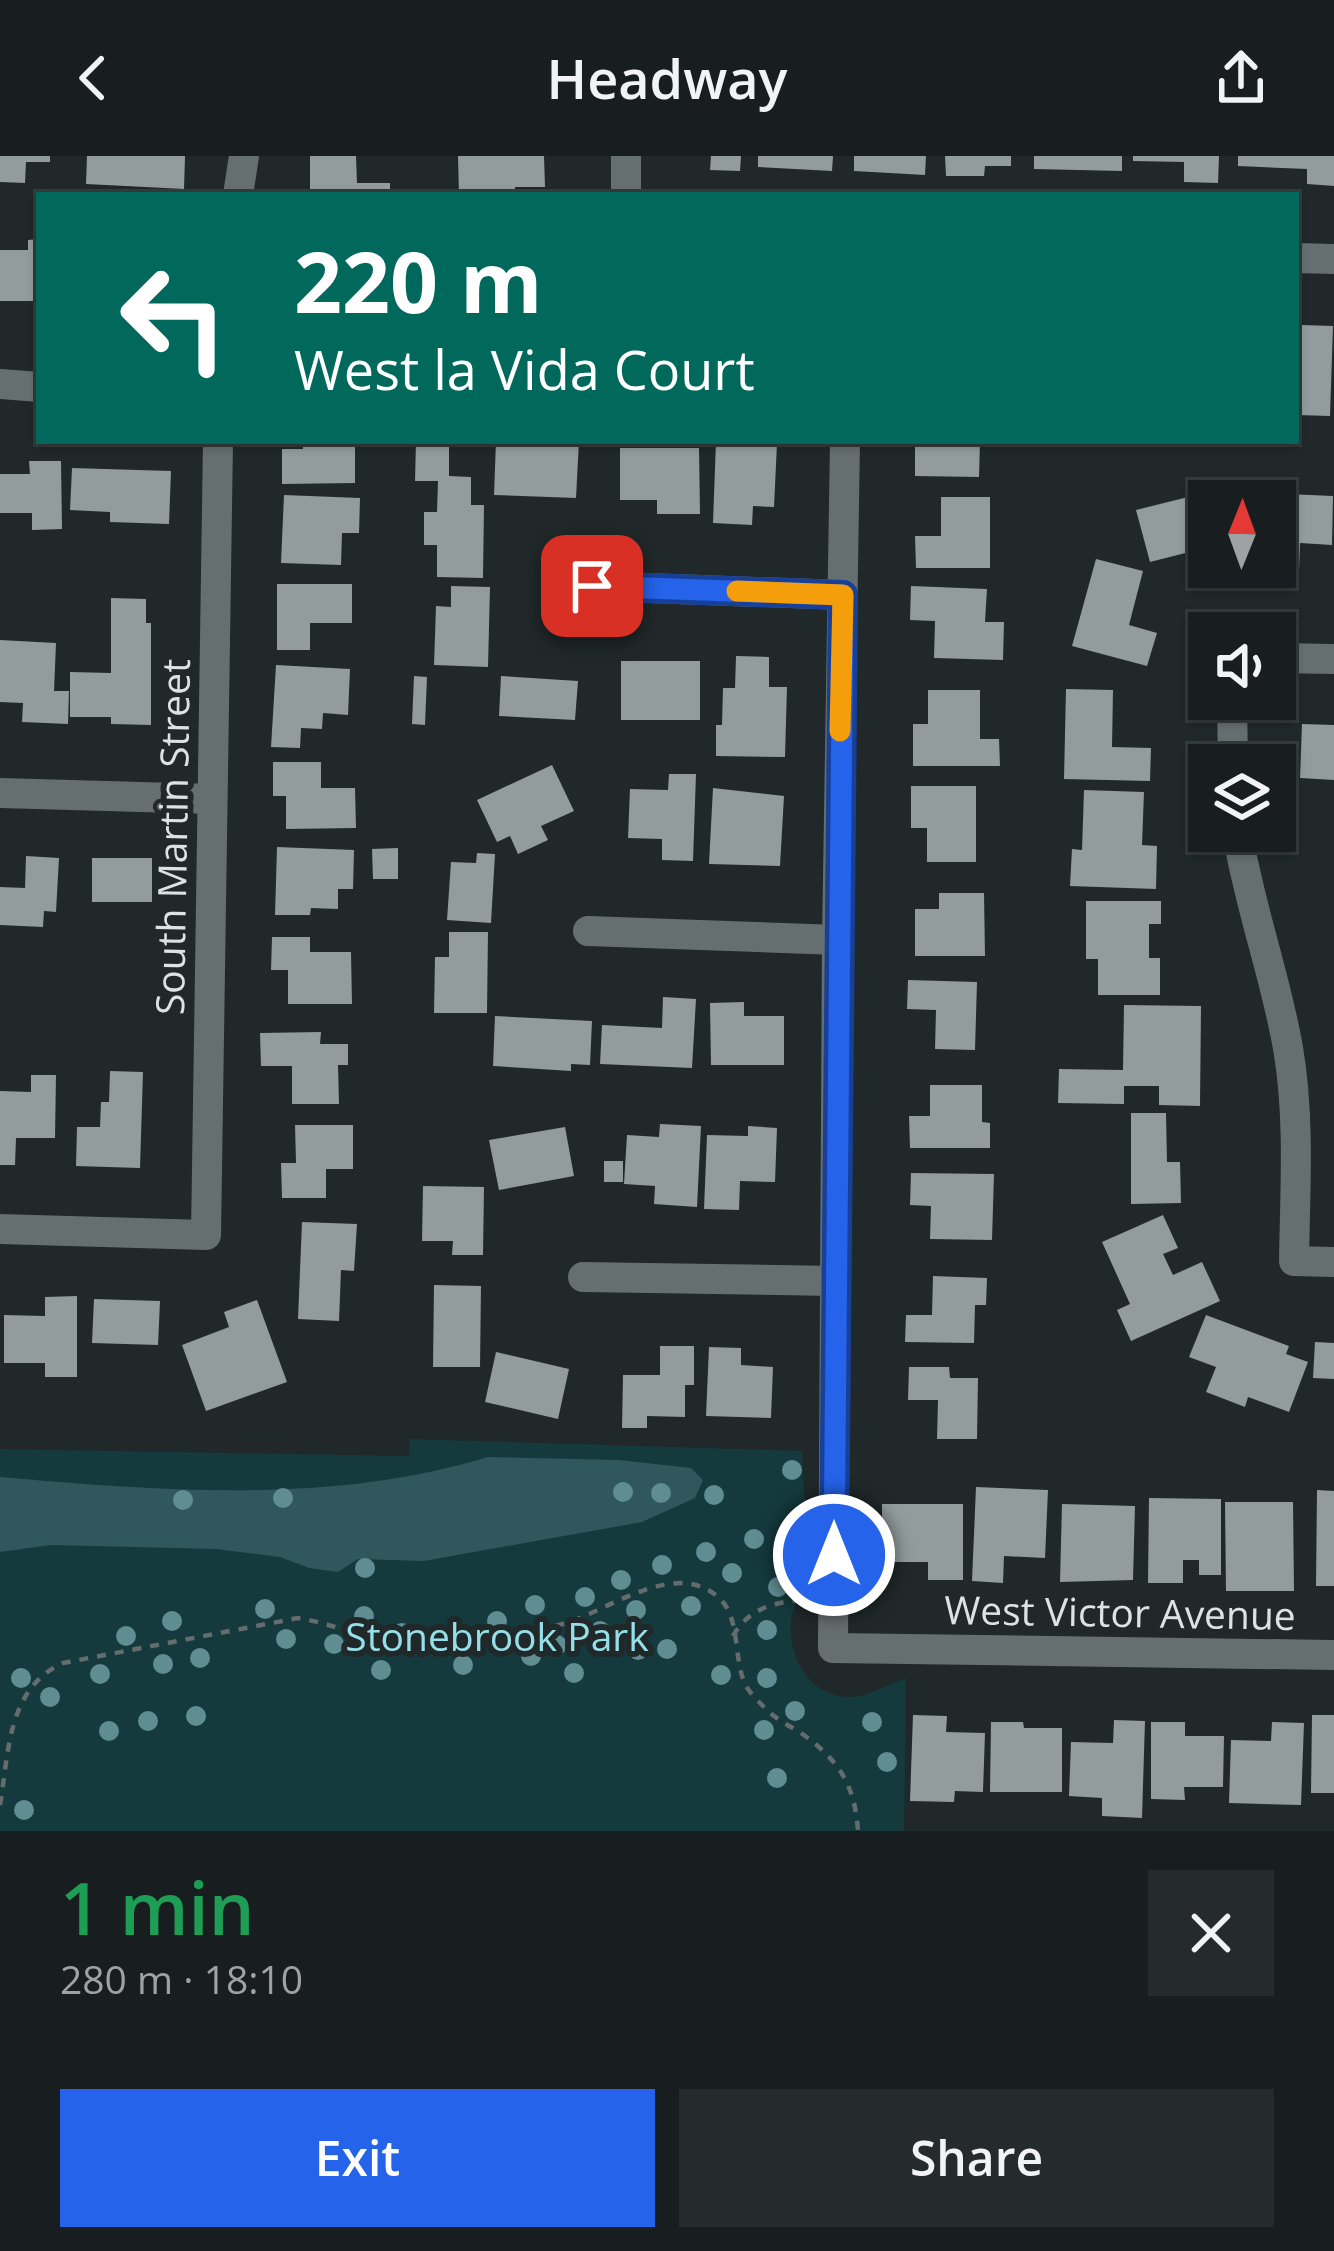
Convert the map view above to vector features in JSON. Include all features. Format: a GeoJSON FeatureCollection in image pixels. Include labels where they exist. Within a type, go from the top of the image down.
{"type":"FeatureCollection","features":[{"type":"Feature","properties":{"kind":"street"},"geometry":{"type":"LineString","coordinates":[[238,192],[244,156]]}},
{"type":"Feature","properties":{"kind":"street"},"geometry":{"type":"LineString","coordinates":[[626,156],[626,192]]}},
{"type":"Feature","properties":{"kind":"street"},"geometry":{"type":"LineString","coordinates":[[1299,258],[1334,259]]}},
{"type":"Feature","properties":{"kind":"street"},"geometry":{"type":"LineString","coordinates":[[0,384],[36,388]]}},
{"type":"Feature","properties":{"kind":"street","name":"South Martin Street"},"geometry":{"type":"LineString","coordinates":[[0,1229],[206,1235],[218,444]]}},
{"type":"Feature","properties":{"kind":"street"},"geometry":{"type":"LineString","coordinates":[[583,1277],[836,1281],[845,444]]}},
{"type":"Feature","properties":{"kind":"street"},"geometry":{"type":"LineString","coordinates":[[592,586],[843,595]]}},
{"type":"Feature","properties":{"kind":"street"},"geometry":{"type":"LineString","coordinates":[[1296,658],[1334,659]]}},
{"type":"Feature","properties":{"kind":"street"},"geometry":{"type":"LineString","coordinates":[[0,793],[212,799]]}},
{"type":"Feature","properties":{"kind":"street"},"geometry":{"type":"LineString","coordinates":[[1241,852],[1288,1050],[1295,1135],[1294,1261],[1334,1262]]}},
{"type":"Feature","properties":{"kind":"street"},"geometry":{"type":"LineString","coordinates":[[588,931],[837,940]]}},
{"type":"Feature","properties":{"kind":"street","name":"West Victor Avenue"},"geometry":{"type":"LineString","coordinates":[[836,1281],[833,1648],[1334,1654]]}},
{"type":"Feature","properties":{"kind":"path"},"geometry":{"type":"LineString","coordinates":[[0,1803],[20,1704],[36,1679],[63,1663],[298,1618],[411,1647],[446,1648],[569,1622],[648,1590],[677,1584],[694,1585],[722,1600],[746,1686],[766,1710],[808,1738],[840,1771],[854,1794],[858,1831]]}},
{"type":"Feature","properties":{"kind":"path"},"geometry":{"type":"LineString","coordinates":[[733,1636],[750,1614],[773,1603],[802,1600]]}},
{"type":"Feature","properties":{"kind":"green space","name":"Stonebrook Park"},"geometry":{"type":"Polygon","coordinates":[[[410,1439],[802,1451],[806,1568],[791,1619],[793,1648],[813,1683],[838,1696],[860,1696],[906,1679],[904,1831],[0,1831],[0,1449],[409,1456],[410,1439]]]}},
{"type":"Feature","properties":{"kind":"shaded area"},"geometry":{"type":"Polygon","coordinates":[[[488,1457],[619,1460],[691,1468],[703,1480],[695,1498],[642,1522],[424,1561],[358,1559],[338,1572],[280,1557],[216,1549],[51,1545],[0,1552],[0,1477],[123,1487],[307,1488],[428,1472],[488,1457]]]}},
{"type":"Feature","properties":{"kind":"building"},"geometry":{"type":"Polygon","coordinates":[[[0,156],[50,156],[50,162],[26,162],[25,183],[0,182],[0,156]]]}},
{"type":"Feature","properties":{"kind":"building"},"geometry":{"type":"Polygon","coordinates":[[[87,156],[185,156],[184,189],[86,184],[87,156]]]}},
{"type":"Feature","properties":{"kind":"building"},"geometry":{"type":"Polygon","coordinates":[[[310,156],[356,156],[357,183],[390,183],[390,192],[301,192],[310,189],[310,156]]]}},
{"type":"Feature","properties":{"kind":"building"},"geometry":{"type":"Polygon","coordinates":[[[458,156],[544,156],[545,187],[459,192],[458,156]]]}},
{"type":"Feature","properties":{"kind":"building"},"geometry":{"type":"Polygon","coordinates":[[[711,156],[741,156],[740,171],[710,170],[711,156]]]}},
{"type":"Feature","properties":{"kind":"building"},"geometry":{"type":"Polygon","coordinates":[[[758,156],[833,156],[832,171],[758,167],[758,156]]]}},
{"type":"Feature","properties":{"kind":"building"},"geometry":{"type":"Polygon","coordinates":[[[854,156],[926,156],[925,175],[854,171],[854,156]]]}},
{"type":"Feature","properties":{"kind":"building"},"geometry":{"type":"Polygon","coordinates":[[[945,156],[1011,156],[1011,166],[985,166],[984,176],[946,176],[945,156]]]}},
{"type":"Feature","properties":{"kind":"building"},"geometry":{"type":"Polygon","coordinates":[[[1034,156],[1122,156],[1122,171],[1034,169],[1034,156]]]}},
{"type":"Feature","properties":{"kind":"building"},"geometry":{"type":"Polygon","coordinates":[[[1133,156],[1219,156],[1218,183],[1184,182],[1184,162],[1133,161],[1133,156]]]}},
{"type":"Feature","properties":{"kind":"building"},"geometry":{"type":"Polygon","coordinates":[[[1238,156],[1334,156],[1334,186],[1307,184],[1307,169],[1238,166],[1238,156]]]}},
{"type":"Feature","properties":{"kind":"building"},"geometry":{"type":"Polygon","coordinates":[[[36,239],[36,301],[0,301],[0,250],[28,250],[28,240],[36,239]]]}},
{"type":"Feature","properties":{"kind":"building"},"geometry":{"type":"Polygon","coordinates":[[[1302,325],[1333,326],[1330,416],[1299,415],[1302,325]]]}},
{"type":"Feature","properties":{"kind":"building"},"geometry":{"type":"Polygon","coordinates":[[[303,444],[355,444],[355,483],[282,484],[282,449],[303,449],[303,444]]]}},
{"type":"Feature","properties":{"kind":"building"},"geometry":{"type":"Polygon","coordinates":[[[416,444],[449,444],[449,476],[471,477],[471,505],[484,505],[483,578],[437,577],[437,545],[424,545],[424,512],[437,512],[438,481],[415,481],[416,444]]]}},
{"type":"Feature","properties":{"kind":"building"},"geometry":{"type":"Polygon","coordinates":[[[496,444],[579,444],[576,498],[494,495],[496,444]]]}},
{"type":"Feature","properties":{"kind":"building"},"geometry":{"type":"Polygon","coordinates":[[[716,444],[777,444],[774,507],[753,506],[752,525],[713,523],[716,444]]]}},
{"type":"Feature","properties":{"kind":"building"},"geometry":{"type":"Polygon","coordinates":[[[915,444],[980,444],[979,477],[915,476],[915,444]]]}},
{"type":"Feature","properties":{"kind":"building"},"geometry":{"type":"Polygon","coordinates":[[[620,448],[699,448],[700,514],[657,514],[657,500],[620,500],[620,448]]]}},
{"type":"Feature","properties":{"kind":"building"},"geometry":{"type":"Polygon","coordinates":[[[29,461],[61,461],[62,529],[32,530],[32,513],[0,513],[0,474],[30,474],[29,461]]]}},
{"type":"Feature","properties":{"kind":"building"},"geometry":{"type":"Polygon","coordinates":[[[72,468],[171,471],[169,524],[110,522],[110,512],[70,510],[72,468]]]}},
{"type":"Feature","properties":{"kind":"building"},"geometry":{"type":"Polygon","coordinates":[[[1296,494],[1333,496],[1332,545],[1300,543],[1299,571],[1296,494]]]}},
{"type":"Feature","properties":{"kind":"building"},"geometry":{"type":"Polygon","coordinates":[[[284,495],[360,498],[359,533],[342,533],[341,565],[281,563],[284,495]]]}},
{"type":"Feature","properties":{"kind":"building"},"geometry":{"type":"Polygon","coordinates":[[[941,497],[990,497],[990,568],[916,568],[915,536],[941,536],[941,497]]]}},
{"type":"Feature","properties":{"kind":"building"},"geometry":{"type":"Polygon","coordinates":[[[1188,497],[1188,552],[1150,562],[1136,510],[1188,497]]]}},
{"type":"Feature","properties":{"kind":"building"},"geometry":{"type":"Polygon","coordinates":[[[1096,559],[1143,571],[1129,625],[1157,633],[1147,666],[1072,646],[1096,559]]]}},
{"type":"Feature","properties":{"kind":"building"},"geometry":{"type":"Polygon","coordinates":[[[277,584],[352,584],[352,623],[310,623],[310,650],[277,650],[277,584]]]}},
{"type":"Feature","properties":{"kind":"building"},"geometry":{"type":"Polygon","coordinates":[[[451,586],[490,587],[488,667],[434,665],[436,606],[451,607],[451,586]]]}},
{"type":"Feature","properties":{"kind":"building"},"geometry":{"type":"Polygon","coordinates":[[[911,586],[987,589],[985,622],[1004,622],[1003,660],[934,658],[935,621],[910,620],[911,586]]]}},
{"type":"Feature","properties":{"kind":"building"},"geometry":{"type":"Polygon","coordinates":[[[111,598],[146,599],[146,623],[151,623],[151,725],[111,724],[111,717],[70,717],[70,672],[111,673],[111,598]]]}},
{"type":"Feature","properties":{"kind":"building"},"geometry":{"type":"Polygon","coordinates":[[[0,640],[56,643],[54,691],[69,691],[68,724],[22,722],[23,703],[0,702],[0,640]]]}},
{"type":"Feature","properties":{"kind":"building"},"geometry":{"type":"Polygon","coordinates":[[[736,656],[769,657],[769,687],[787,687],[785,757],[716,756],[723,688],[735,688],[736,656]]]}},
{"type":"Feature","properties":{"kind":"building"},"geometry":{"type":"Polygon","coordinates":[[[621,661],[700,661],[700,720],[621,720],[621,661]]]}},
{"type":"Feature","properties":{"kind":"building"},"geometry":{"type":"Polygon","coordinates":[[[276,665],[350,669],[348,715],[323,713],[322,729],[301,728],[300,748],[271,747],[276,665]]]}},
{"type":"Feature","properties":{"kind":"building"},"geometry":{"type":"Polygon","coordinates":[[[414,676],[427,677],[425,725],[412,724],[414,676]]]}},
{"type":"Feature","properties":{"kind":"building"},"geometry":{"type":"Polygon","coordinates":[[[501,676],[578,681],[575,720],[499,716],[501,676]]]}},
{"type":"Feature","properties":{"kind":"building"},"geometry":{"type":"Polygon","coordinates":[[[1066,689],[1113,690],[1112,747],[1151,748],[1150,781],[1064,779],[1066,689]]]}},
{"type":"Feature","properties":{"kind":"building"},"geometry":{"type":"Polygon","coordinates":[[[928,690],[980,690],[980,739],[999,739],[1000,766],[913,766],[913,724],[928,724],[928,690]]]}},
{"type":"Feature","properties":{"kind":"building"},"geometry":{"type":"Polygon","coordinates":[[[1302,724],[1334,725],[1334,780],[1300,778],[1302,724]]]}},
{"type":"Feature","properties":{"kind":"building"},"geometry":{"type":"Polygon","coordinates":[[[273,762],[321,762],[321,788],[355,788],[356,828],[286,829],[286,796],[273,796],[273,762]]]}},
{"type":"Feature","properties":{"kind":"building"},"geometry":{"type":"Polygon","coordinates":[[[552,765],[574,811],[541,826],[548,840],[518,854],[510,836],[497,842],[477,800],[552,765]]]}},
{"type":"Feature","properties":{"kind":"building"},"geometry":{"type":"Polygon","coordinates":[[[669,774],[696,774],[693,861],[662,860],[662,839],[628,838],[630,789],[668,790],[669,774]]]}},
{"type":"Feature","properties":{"kind":"building"},"geometry":{"type":"Polygon","coordinates":[[[911,786],[976,786],[976,862],[927,862],[927,828],[911,828],[911,786]]]}},
{"type":"Feature","properties":{"kind":"building"},"geometry":{"type":"Polygon","coordinates":[[[713,788],[784,796],[780,866],[709,864],[713,788]]]}},
{"type":"Feature","properties":{"kind":"building"},"geometry":{"type":"Polygon","coordinates":[[[1084,790],[1144,792],[1142,845],[1157,846],[1156,889],[1070,886],[1072,849],[1082,850],[1084,790]]]}},
{"type":"Feature","properties":{"kind":"building"},"geometry":{"type":"Polygon","coordinates":[[[277,847],[354,850],[353,889],[338,889],[338,909],[275,915],[277,847]]]}},
{"type":"Feature","properties":{"kind":"building"},"geometry":{"type":"Polygon","coordinates":[[[398,848],[398,879],[373,879],[372,849],[398,848]]]}},
{"type":"Feature","properties":{"kind":"building"},"geometry":{"type":"Polygon","coordinates":[[[477,853],[495,854],[491,923],[447,920],[451,862],[476,863],[477,853]]]}},
{"type":"Feature","properties":{"kind":"building"},"geometry":{"type":"Polygon","coordinates":[[[26,856],[59,858],[56,912],[44,911],[43,927],[0,925],[0,887],[25,888],[26,856]]]}},
{"type":"Feature","properties":{"kind":"building"},"geometry":{"type":"Polygon","coordinates":[[[92,858],[152,858],[152,902],[92,902],[92,858]]]}},
{"type":"Feature","properties":{"kind":"building"},"geometry":{"type":"Polygon","coordinates":[[[939,893],[984,893],[985,956],[915,956],[915,909],[939,909],[939,893]]]}},
{"type":"Feature","properties":{"kind":"building"},"geometry":{"type":"Polygon","coordinates":[[[1086,901],[1161,901],[1161,924],[1149,924],[1149,958],[1160,958],[1160,995],[1098,995],[1098,959],[1086,959],[1086,901]]]}},
{"type":"Feature","properties":{"kind":"building"},"geometry":{"type":"Polygon","coordinates":[[[449,932],[488,932],[487,1013],[434,1013],[435,957],[449,957],[449,932]]]}},
{"type":"Feature","properties":{"kind":"building"},"geometry":{"type":"Polygon","coordinates":[[[272,937],[310,937],[310,952],[351,952],[352,1004],[288,1004],[288,970],[271,970],[272,937]]]}},
{"type":"Feature","properties":{"kind":"building"},"geometry":{"type":"Polygon","coordinates":[[[908,980],[977,982],[975,1050],[935,1049],[936,1010],[907,1009],[908,980]]]}},
{"type":"Feature","properties":{"kind":"building"},"geometry":{"type":"Polygon","coordinates":[[[663,997],[696,999],[692,1068],[600,1064],[602,1025],[662,1028],[663,997]]]}},
{"type":"Feature","properties":{"kind":"building"},"geometry":{"type":"Polygon","coordinates":[[[744,1002],[744,1016],[784,1016],[784,1065],[711,1065],[710,1003],[744,1002]]]}},
{"type":"Feature","properties":{"kind":"building"},"geometry":{"type":"Polygon","coordinates":[[[1124,1005],[1201,1006],[1200,1106],[1159,1105],[1159,1086],[1124,1086],[1124,1104],[1058,1103],[1059,1069],[1123,1070],[1124,1005]]]}},
{"type":"Feature","properties":{"kind":"building"},"geometry":{"type":"Polygon","coordinates":[[[495,1016],[592,1021],[590,1065],[571,1064],[571,1071],[493,1066],[495,1016]]]}},
{"type":"Feature","properties":{"kind":"building"},"geometry":{"type":"Polygon","coordinates":[[[321,1032],[320,1044],[348,1044],[348,1065],[338,1065],[339,1104],[292,1104],[292,1066],[261,1066],[260,1033],[321,1032]]]}},
{"type":"Feature","properties":{"kind":"building"},"geometry":{"type":"Polygon","coordinates":[[[110,1071],[143,1072],[140,1168],[76,1166],[77,1127],[100,1127],[101,1102],[109,1102],[110,1071]]]}},
{"type":"Feature","properties":{"kind":"building"},"geometry":{"type":"Polygon","coordinates":[[[31,1075],[56,1075],[55,1138],[16,1138],[15,1165],[0,1165],[0,1091],[31,1092],[31,1075]]]}},
{"type":"Feature","properties":{"kind":"building"},"geometry":{"type":"Polygon","coordinates":[[[930,1085],[982,1085],[982,1122],[990,1123],[990,1148],[910,1148],[909,1116],[930,1116],[930,1085]]]}},
{"type":"Feature","properties":{"kind":"building"},"geometry":{"type":"Polygon","coordinates":[[[1131,1113],[1166,1113],[1167,1162],[1180,1162],[1181,1203],[1131,1204],[1131,1113]]]}},
{"type":"Feature","properties":{"kind":"building"},"geometry":{"type":"Polygon","coordinates":[[[660,1124],[701,1126],[697,1207],[654,1204],[655,1186],[624,1184],[627,1135],[659,1137],[660,1124]]]}},
{"type":"Feature","properties":{"kind":"building"},"geometry":{"type":"Polygon","coordinates":[[[295,1125],[353,1125],[353,1169],[326,1169],[326,1198],[282,1198],[281,1163],[296,1163],[295,1125]]]}},
{"type":"Feature","properties":{"kind":"building"},"geometry":{"type":"Polygon","coordinates":[[[748,1126],[777,1128],[775,1182],[740,1181],[739,1210],[704,1209],[707,1135],[748,1136],[748,1126]]]}},
{"type":"Feature","properties":{"kind":"building"},"geometry":{"type":"Polygon","coordinates":[[[565,1127],[574,1176],[499,1190],[489,1140],[565,1127]]]}},
{"type":"Feature","properties":{"kind":"building"},"geometry":{"type":"Polygon","coordinates":[[[604,1161],[623,1161],[623,1182],[604,1182],[604,1161]]]}},
{"type":"Feature","properties":{"kind":"building"},"geometry":{"type":"Polygon","coordinates":[[[911,1173],[994,1174],[992,1240],[930,1239],[931,1206],[910,1205],[911,1173]]]}},
{"type":"Feature","properties":{"kind":"building"},"geometry":{"type":"Polygon","coordinates":[[[423,1186],[484,1187],[483,1255],[452,1255],[453,1241],[422,1241],[423,1186]]]}},
{"type":"Feature","properties":{"kind":"building"},"geometry":{"type":"Polygon","coordinates":[[[1163,1215],[1178,1248],[1163,1254],[1173,1275],[1202,1262],[1220,1301],[1131,1341],[1117,1310],[1130,1304],[1102,1242],[1163,1215]]]}},
{"type":"Feature","properties":{"kind":"building"},"geometry":{"type":"Polygon","coordinates":[[[302,1222],[357,1224],[354,1271],[341,1270],[339,1321],[298,1319],[302,1222]]]}},
{"type":"Feature","properties":{"kind":"building"},"geometry":{"type":"Polygon","coordinates":[[[933,1276],[987,1278],[986,1305],[975,1305],[974,1343],[905,1342],[906,1315],[932,1315],[933,1276]]]}},
{"type":"Feature","properties":{"kind":"building"},"geometry":{"type":"Polygon","coordinates":[[[434,1285],[481,1286],[480,1367],[433,1367],[434,1285]]]}},
{"type":"Feature","properties":{"kind":"building"},"geometry":{"type":"Polygon","coordinates":[[[77,1296],[77,1377],[45,1377],[45,1363],[4,1363],[4,1315],[45,1316],[45,1297],[77,1296]]]}},
{"type":"Feature","properties":{"kind":"building"},"geometry":{"type":"Polygon","coordinates":[[[94,1299],[160,1301],[158,1345],[92,1343],[94,1299]]]}},
{"type":"Feature","properties":{"kind":"building"},"geometry":{"type":"Polygon","coordinates":[[[257,1300],[287,1382],[206,1411],[182,1345],[229,1327],[224,1312],[257,1300]]]}},
{"type":"Feature","properties":{"kind":"building"},"geometry":{"type":"Polygon","coordinates":[[[1206,1315],[1289,1346],[1286,1354],[1308,1362],[1289,1412],[1248,1397],[1245,1407],[1206,1392],[1216,1367],[1189,1357],[1206,1315]]]}},
{"type":"Feature","properties":{"kind":"building"},"geometry":{"type":"Polygon","coordinates":[[[1315,1342],[1334,1343],[1334,1379],[1313,1378],[1315,1342]]]}},
{"type":"Feature","properties":{"kind":"building"},"geometry":{"type":"Polygon","coordinates":[[[660,1346],[694,1346],[694,1385],[685,1385],[685,1417],[647,1416],[647,1428],[622,1428],[623,1375],[660,1375],[660,1346]]]}},
{"type":"Feature","properties":{"kind":"building"},"geometry":{"type":"Polygon","coordinates":[[[709,1347],[741,1348],[741,1365],[773,1367],[771,1418],[706,1416],[709,1347]]]}},
{"type":"Feature","properties":{"kind":"building"},"geometry":{"type":"Polygon","coordinates":[[[496,1352],[569,1369],[558,1419],[485,1402],[496,1352]]]}},
{"type":"Feature","properties":{"kind":"building"},"geometry":{"type":"Polygon","coordinates":[[[909,1367],[949,1367],[950,1378],[978,1378],[977,1439],[937,1439],[938,1400],[908,1400],[909,1367]]]}},
{"type":"Feature","properties":{"kind":"building"},"geometry":{"type":"Polygon","coordinates":[[[976,1487],[1048,1490],[1045,1558],[1004,1556],[1003,1583],[972,1581],[976,1487]]]}},
{"type":"Feature","properties":{"kind":"building"},"geometry":{"type":"Polygon","coordinates":[[[1317,1490],[1334,1491],[1334,1586],[1316,1586],[1317,1490]]]}},
{"type":"Feature","properties":{"kind":"building"},"geometry":{"type":"Polygon","coordinates":[[[1149,1498],[1221,1499],[1221,1575],[1199,1575],[1199,1560],[1183,1560],[1183,1583],[1148,1583],[1149,1498]]]}},
{"type":"Feature","properties":{"kind":"building"},"geometry":{"type":"Polygon","coordinates":[[[1225,1502],[1293,1502],[1294,1591],[1226,1591],[1225,1502]]]}},
{"type":"Feature","properties":{"kind":"building"},"geometry":{"type":"Polygon","coordinates":[[[882,1504],[963,1504],[963,1580],[928,1580],[928,1562],[882,1562],[882,1504]]]}},
{"type":"Feature","properties":{"kind":"building"},"geometry":{"type":"Polygon","coordinates":[[[1062,1504],[1135,1506],[1133,1580],[1060,1582],[1062,1504]]]}},
{"type":"Feature","properties":{"kind":"building"},"geometry":{"type":"Polygon","coordinates":[[[913,1715],[947,1716],[946,1732],[985,1733],[983,1792],[955,1791],[954,1802],[910,1801],[913,1715]]]}},
{"type":"Feature","properties":{"kind":"building"},"geometry":{"type":"Polygon","coordinates":[[[1312,1715],[1334,1715],[1334,1793],[1311,1793],[1312,1715]]]}},
{"type":"Feature","properties":{"kind":"building"},"geometry":{"type":"Polygon","coordinates":[[[1114,1720],[1145,1721],[1142,1818],[1102,1816],[1102,1798],[1069,1796],[1071,1742],[1113,1743],[1114,1720]]]}},
{"type":"Feature","properties":{"kind":"building"},"geometry":{"type":"Polygon","coordinates":[[[991,1722],[1062,1728],[1062,1792],[990,1792],[991,1722]]]}},
{"type":"Feature","properties":{"kind":"building"},"geometry":{"type":"Polygon","coordinates":[[[1151,1722],[1185,1722],[1185,1736],[1224,1736],[1223,1787],[1184,1787],[1185,1800],[1151,1799],[1151,1722]]]}},
{"type":"Feature","properties":{"kind":"building"},"geometry":{"type":"Polygon","coordinates":[[[1272,1722],[1304,1723],[1301,1805],[1229,1803],[1231,1740],[1271,1741],[1272,1722]]]}},
{"type":"Feature","properties":{"kind":"slow traffic"},"geometry":{"type":"LineString","coordinates":[[737,591],[843,595],[840,731]]}},
{"type":"Feature","properties":{"kind":"route"},"geometry":{"type":"LineString","coordinates":[[592,586],[843,595],[834,1555]]}}]}
